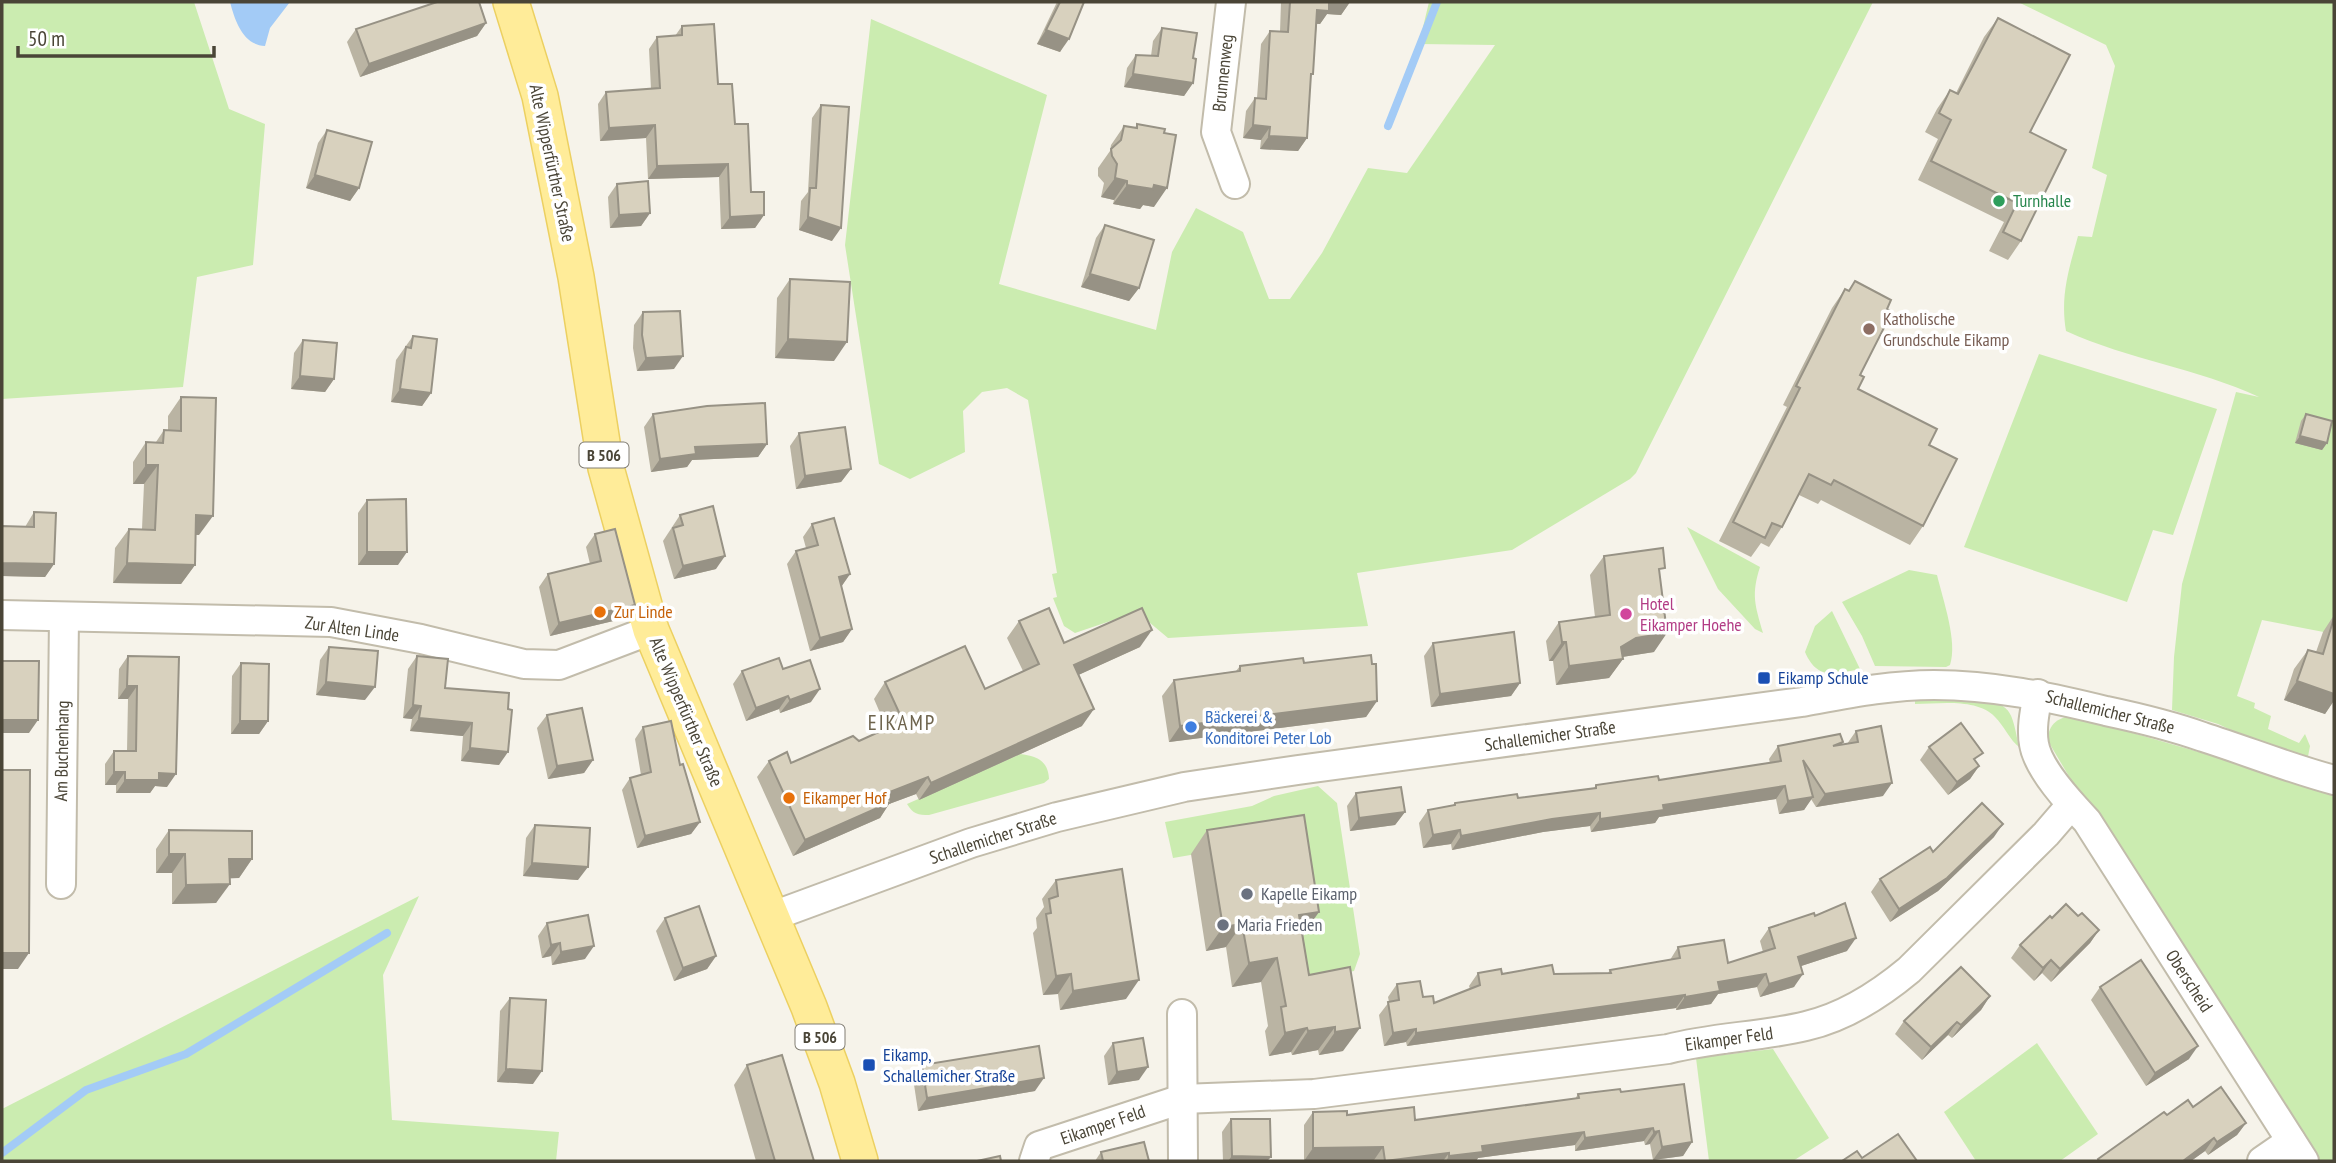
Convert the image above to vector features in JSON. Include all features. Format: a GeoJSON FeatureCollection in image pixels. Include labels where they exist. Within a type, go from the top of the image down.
{"type":"FeatureCollection","features":[{"type":"Feature","properties":{"kind":"main road","name":"Alte Wipperfürther Straße"},"geometry":{"type":"LineString","coordinates":[[511,2],[540,96],[576,277],[606,468],[651,629],[814,1019],[837,1083],[860,1161]]}},
{"type":"Feature","properties":{"kind":"street","name":"Brunnenweg"},"geometry":{"type":"LineString","coordinates":[[1231,2],[1216,132],[1235,184]]}},
{"type":"Feature","properties":{"kind":"street","name":"Zur Alten Linde"},"geometry":{"type":"LineString","coordinates":[[2,615],[331,622],[421,639],[524,664],[559,665],[651,629]]}},
{"type":"Feature","properties":{"kind":"street","name":"Am Buchenhang"},"geometry":{"type":"LineString","coordinates":[[61,884],[64,617]]}},
{"type":"Feature","properties":{"kind":"street","name":"Schallemicher Straße"},"geometry":{"type":"LineString","coordinates":[[773,916],[971,843],[1137,797],[1224,780],[1789,704],[1868,689],[1945,685],[2038,694],[2190,733],[2334,780]]}},
{"type":"Feature","properties":{"kind":"street"},"geometry":{"type":"LineString","coordinates":[[2038,694],[2034,745],[2042,764],[2071,804]]}},
{"type":"Feature","properties":{"kind":"street","name":"Eikamper Feld"},"geometry":{"type":"LineString","coordinates":[[1034,1161],[1039,1146],[1182,1099],[1314,1094],[1668,1049],[1690,1043],[1808,1026],[1854,1008],[1891,985],[2046,834],[2071,804]]}},
{"type":"Feature","properties":{"kind":"street","name":"Oberscheid"},"geometry":{"type":"LineString","coordinates":[[2071,804],[2087,821],[2298,1151]]}},
{"type":"Feature","properties":{"kind":"street"},"geometry":{"type":"LineString","coordinates":[[1182,1014],[1183,1161]]}},
{"type":"Feature","properties":{"kind":"street"},"geometry":{"type":"LineString","coordinates":[[2262,1161],[2298,1151]]}},
{"type":"Feature","properties":{"kind":"green space"},"geometry":{"type":"Polygon","coordinates":[[[2,2],[194,2],[229,109],[265,124],[253,265],[197,277],[183,387],[2,399],[2,2]]]}},
{"type":"Feature","properties":{"kind":"green space"},"geometry":{"type":"Polygon","coordinates":[[[1429,2],[1873,2],[1636,473],[1630,479],[1512,550],[1357,573],[1368,626],[1168,638],[1137,612],[1075,633],[1064,626],[1053,598],[1057,597],[1052,574],[1057,573],[1028,400],[1007,388],[982,392],[963,411],[965,452],[910,479],[879,464],[845,245],[871,19],[1047,95],[999,284],[1156,330],[1172,252],[1196,208],[1243,232],[1269,299],[1290,299],[1322,253],[1368,168],[1407,173],[1495,45],[1419,44],[1429,2]]]}},
{"type":"Feature","properties":{"kind":"green space"},"geometry":{"type":"Polygon","coordinates":[[[2018,2],[2334,2],[2334,634],[2262,620],[2237,696],[2255,703],[2254,708],[2271,716],[2268,729],[2299,743],[2305,734],[2310,746],[2307,762],[2280,753],[2218,724],[2172,710],[2174,657],[2182,584],[2236,392],[2259,397],[2066,331],[2064,306],[2071,260],[2078,236],[2092,237],[2107,175],[2092,168],[2115,66],[2106,45],[2018,2]]]}},
{"type":"Feature","properties":{"kind":"green space"},"geometry":{"type":"Polygon","coordinates":[[[2039,354],[2217,409],[2173,535],[2153,530],[2127,602],[1964,547],[2039,354]]]}},
{"type":"Feature","properties":{"kind":"green space"},"geometry":{"type":"Polygon","coordinates":[[[1687,527],[1760,567],[1755,600],[1763,633],[1755,629],[1718,589],[1687,527]]]}},
{"type":"Feature","properties":{"kind":"green space"},"geometry":{"type":"Polygon","coordinates":[[[1909,570],[1937,575],[1952,645],[1950,665],[1946,667],[1875,666],[1862,636],[1842,602],[1909,570]]]}},
{"type":"Feature","properties":{"kind":"green space"},"geometry":{"type":"Polygon","coordinates":[[[1832,611],[1860,669],[1827,673],[1815,667],[1805,652],[1815,626],[1832,611]]]}},
{"type":"Feature","properties":{"kind":"green space"},"geometry":{"type":"Polygon","coordinates":[[[1970,698],[1994,702],[2007,709],[2014,723],[2019,747],[1995,717],[1978,707],[1957,703],[1915,704],[1915,700],[1970,698]]]}},
{"type":"Feature","properties":{"kind":"green space"},"geometry":{"type":"Polygon","coordinates":[[[2074,716],[2334,791],[2334,1161],[2312,1161],[2096,822],[2048,741],[2055,722],[2074,716]]]}},
{"type":"Feature","properties":{"kind":"green space"},"geometry":{"type":"Polygon","coordinates":[[[1020,754],[1044,763],[1049,779],[1044,783],[929,815],[916,813],[907,804],[1020,754]]]}},
{"type":"Feature","properties":{"kind":"green space"},"geometry":{"type":"Polygon","coordinates":[[[1318,786],[1337,803],[1360,954],[1354,971],[1293,983],[1287,938],[1305,935],[1290,838],[1173,858],[1165,822],[1252,806],[1274,796],[1318,786]]]}},
{"type":"Feature","properties":{"kind":"green space"},"geometry":{"type":"Polygon","coordinates":[[[419,896],[383,975],[392,1120],[559,1132],[556,1161],[2,1161],[2,1109],[419,896]]]}},
{"type":"Feature","properties":{"kind":"green space"},"geometry":{"type":"Polygon","coordinates":[[[2037,1043],[2098,1134],[2060,1161],[1976,1161],[1944,1112],[2037,1043]]]}},
{"type":"Feature","properties":{"kind":"green space"},"geometry":{"type":"Polygon","coordinates":[[[1773,1049],[1829,1138],[1793,1161],[1709,1161],[1696,1058],[1773,1049]]]}},
{"type":"Feature","properties":{"kind":"water"},"geometry":{"type":"Polygon","coordinates":[[[230,2],[290,2],[270,28],[265,46],[257,45],[241,31],[230,2]]]}},
{"type":"Feature","properties":{"kind":"building"},"geometry":{"type":"Polygon","coordinates":[[[437,2],[479,2],[486,23],[369,64],[356,29],[437,2]]]}},
{"type":"Feature","properties":{"kind":"building"},"geometry":{"type":"Polygon","coordinates":[[[1060,2],[1084,2],[1069,39],[1046,30],[1060,2]]]}},
{"type":"Feature","properties":{"kind":"building"},"geometry":{"type":"Polygon","coordinates":[[[1290,2],[1329,2],[1329,11],[1317,10],[1307,138],[1269,136],[1270,127],[1253,125],[1255,98],[1266,99],[1270,31],[1288,32],[1290,2]]]}},
{"type":"Feature","properties":{"kind":"building"},"geometry":{"type":"Polygon","coordinates":[[[1998,18],[2070,55],[2030,132],[2066,150],[2021,241],[2003,232],[2017,203],[1931,161],[1951,120],[1939,113],[1950,90],[1958,94],[1998,18]]]}},
{"type":"Feature","properties":{"kind":"building"},"geometry":{"type":"Polygon","coordinates":[[[714,24],[718,84],[732,84],[735,124],[748,124],[751,192],[764,192],[764,215],[730,217],[728,164],[657,166],[655,125],[609,128],[606,92],[660,88],[657,37],[682,35],[682,26],[714,24]]]}},
{"type":"Feature","properties":{"kind":"building"},"geometry":{"type":"Polygon","coordinates":[[[1162,28],[1197,33],[1193,83],[1133,74],[1136,55],[1158,56],[1162,28]]]}},
{"type":"Feature","properties":{"kind":"building"},"geometry":{"type":"Polygon","coordinates":[[[821,105],[849,107],[841,228],[808,217],[810,188],[816,188],[821,105]]]}},
{"type":"Feature","properties":{"kind":"building"},"geometry":{"type":"Polygon","coordinates":[[[1137,124],[1165,129],[1164,133],[1176,135],[1167,188],[1127,185],[1127,181],[1115,178],[1117,164],[1111,149],[1121,140],[1124,126],[1137,128],[1137,124]]]}},
{"type":"Feature","properties":{"kind":"building"},"geometry":{"type":"Polygon","coordinates":[[[327,130],[372,142],[359,188],[315,175],[327,130]]]}},
{"type":"Feature","properties":{"kind":"building"},"geometry":{"type":"Polygon","coordinates":[[[648,181],[650,213],[619,215],[617,184],[648,181]]]}},
{"type":"Feature","properties":{"kind":"building"},"geometry":{"type":"Polygon","coordinates":[[[1105,225],[1154,240],[1139,288],[1090,274],[1105,225]]]}},
{"type":"Feature","properties":{"kind":"building"},"geometry":{"type":"Polygon","coordinates":[[[790,279],[850,282],[847,342],[788,339],[790,279]]]}},
{"type":"Feature","properties":{"kind":"building"},"geometry":{"type":"Polygon","coordinates":[[[1855,281],[1891,300],[1887,309],[1892,312],[1860,375],[1864,377],[1858,389],[1937,429],[1929,445],[1957,459],[1923,526],[1834,480],[1831,485],[1809,474],[1782,527],[1772,523],[1765,538],[1733,522],[1800,388],[1796,386],[1845,289],[1849,291],[1855,281]]]}},
{"type":"Feature","properties":{"kind":"building"},"geometry":{"type":"Polygon","coordinates":[[[680,311],[683,356],[646,358],[642,335],[643,312],[680,311]]]}},
{"type":"Feature","properties":{"kind":"building"},"geometry":{"type":"Polygon","coordinates":[[[413,336],[437,339],[431,393],[400,389],[406,347],[411,348],[413,336]]]}},
{"type":"Feature","properties":{"kind":"building"},"geometry":{"type":"Polygon","coordinates":[[[303,340],[337,343],[334,379],[300,376],[303,340]]]}},
{"type":"Feature","properties":{"kind":"building"},"geometry":{"type":"Polygon","coordinates":[[[181,397],[216,398],[213,516],[196,515],[195,565],[127,563],[129,529],[155,530],[158,465],[146,465],[146,442],[163,443],[164,430],[181,431],[181,397]]]}},
{"type":"Feature","properties":{"kind":"building"},"geometry":{"type":"Polygon","coordinates":[[[765,403],[767,444],[695,447],[696,454],[660,459],[653,414],[707,406],[765,403]]]}},
{"type":"Feature","properties":{"kind":"building"},"geometry":{"type":"Polygon","coordinates":[[[2306,414],[2332,421],[2327,443],[2300,436],[2306,414]]]}},
{"type":"Feature","properties":{"kind":"building"},"geometry":{"type":"Polygon","coordinates":[[[845,427],[851,469],[805,476],[799,433],[845,427]]]}},
{"type":"Feature","properties":{"kind":"building"},"geometry":{"type":"Polygon","coordinates":[[[406,499],[407,552],[367,552],[367,500],[406,499]]]}},
{"type":"Feature","properties":{"kind":"building"},"geometry":{"type":"Polygon","coordinates":[[[713,506],[725,556],[683,566],[673,528],[683,525],[680,515],[713,506]]]}},
{"type":"Feature","properties":{"kind":"building"},"geometry":{"type":"Polygon","coordinates":[[[34,512],[56,513],[54,564],[2,563],[2,526],[34,527],[34,512]]]}},
{"type":"Feature","properties":{"kind":"building"},"geometry":{"type":"Polygon","coordinates":[[[834,518],[850,574],[839,577],[852,629],[820,638],[796,551],[818,545],[812,524],[834,518]]]}},
{"type":"Feature","properties":{"kind":"building"},"geometry":{"type":"Polygon","coordinates":[[[615,529],[635,605],[559,623],[548,574],[601,561],[595,534],[615,529]]]}},
{"type":"Feature","properties":{"kind":"building","name":"Hotel Eikamper Hoehe"},"geometry":{"type":"Polygon","coordinates":[[[1663,548],[1665,568],[1659,569],[1667,633],[1636,638],[1621,647],[1623,659],[1569,666],[1566,642],[1562,642],[1559,622],[1610,615],[1604,556],[1663,548]]]}},
{"type":"Feature","properties":{"kind":"building"},"geometry":{"type":"Polygon","coordinates":[[[1049,608],[1064,643],[1142,608],[1152,630],[1074,665],[1094,709],[931,783],[928,777],[887,793],[891,802],[805,840],[769,761],[787,752],[791,763],[853,736],[859,741],[903,721],[885,682],[965,646],[985,689],[1039,664],[1019,621],[1049,608]]]}},
{"type":"Feature","properties":{"kind":"building"},"geometry":{"type":"Polygon","coordinates":[[[2334,618],[2334,694],[2297,681],[2308,650],[2323,654],[2334,618]]]}},
{"type":"Feature","properties":{"kind":"building"},"geometry":{"type":"Polygon","coordinates":[[[1514,632],[1520,683],[1440,694],[1433,643],[1514,632]]]}},
{"type":"Feature","properties":{"kind":"building"},"geometry":{"type":"Polygon","coordinates":[[[329,647],[378,651],[375,687],[326,682],[329,647]]]}},
{"type":"Feature","properties":{"kind":"building"},"geometry":{"type":"Polygon","coordinates":[[[1371,655],[1372,664],[1376,664],[1377,701],[1180,726],[1174,680],[1240,671],[1240,666],[1303,658],[1304,663],[1371,655]]]}},
{"type":"Feature","properties":{"kind":"building"},"geometry":{"type":"Polygon","coordinates":[[[128,656],[179,657],[176,774],[159,773],[159,780],[125,780],[125,772],[114,772],[114,751],[136,751],[137,686],[127,686],[128,656]]]}},
{"type":"Feature","properties":{"kind":"building"},"geometry":{"type":"Polygon","coordinates":[[[417,656],[448,659],[445,688],[509,693],[508,709],[512,710],[508,752],[470,748],[472,723],[419,718],[421,706],[413,705],[417,656]]]}},
{"type":"Feature","properties":{"kind":"building"},"geometry":{"type":"Polygon","coordinates":[[[779,658],[783,669],[810,660],[820,689],[790,700],[788,696],[756,708],[742,671],[779,658]]]}},
{"type":"Feature","properties":{"kind":"building"},"geometry":{"type":"Polygon","coordinates":[[[2,661],[39,661],[38,720],[2,720],[2,661]]]}},
{"type":"Feature","properties":{"kind":"building"},"geometry":{"type":"Polygon","coordinates":[[[241,663],[269,664],[268,721],[240,721],[241,663]]]}},
{"type":"Feature","properties":{"kind":"building"},"geometry":{"type":"Polygon","coordinates":[[[582,708],[593,760],[557,766],[547,715],[582,708]]]}},
{"type":"Feature","properties":{"kind":"building"},"geometry":{"type":"Polygon","coordinates":[[[671,721],[680,765],[683,764],[700,822],[645,836],[630,778],[651,772],[643,727],[671,721]]]}},
{"type":"Feature","properties":{"kind":"building"},"geometry":{"type":"Polygon","coordinates":[[[1961,723],[1983,753],[1974,759],[1979,766],[1957,782],[1929,747],[1961,723]]]}},
{"type":"Feature","properties":{"kind":"building"},"geometry":{"type":"Polygon","coordinates":[[[1881,726],[1892,783],[1825,794],[1803,760],[1813,797],[1788,801],[1785,786],[1663,805],[1664,810],[1600,819],[1600,813],[1461,836],[1460,830],[1433,835],[1428,810],[1455,803],[1517,794],[1518,798],[1596,788],[1596,785],[1658,776],[1659,780],[1781,761],[1778,746],[1840,734],[1843,742],[1833,746],[1858,742],[1856,731],[1881,726]]]}},
{"type":"Feature","properties":{"kind":"building"},"geometry":{"type":"Polygon","coordinates":[[[2,770],[30,770],[29,953],[2,953],[2,770]]]}},
{"type":"Feature","properties":{"kind":"building"},"geometry":{"type":"Polygon","coordinates":[[[1401,787],[1405,812],[1359,818],[1356,793],[1401,787]]]}},
{"type":"Feature","properties":{"kind":"building"},"geometry":{"type":"Polygon","coordinates":[[[1982,803],[2003,824],[1947,878],[1899,909],[1880,879],[1930,847],[1933,852],[1982,803]]]}},
{"type":"Feature","properties":{"kind":"building"},"geometry":{"type":"Polygon","coordinates":[[[1304,815],[1319,912],[1299,915],[1309,975],[1350,967],[1360,1028],[1335,1032],[1335,1027],[1308,1031],[1307,1028],[1285,1033],[1281,1007],[1286,1006],[1277,958],[1249,963],[1242,924],[1223,927],[1207,830],[1304,815]]]}},
{"type":"Feature","properties":{"kind":"building"},"geometry":{"type":"Polygon","coordinates":[[[535,825],[590,828],[588,867],[532,863],[535,825]]]}},
{"type":"Feature","properties":{"kind":"building"},"geometry":{"type":"Polygon","coordinates":[[[169,830],[252,831],[252,859],[229,859],[230,884],[186,885],[185,854],[169,854],[169,830]]]}},
{"type":"Feature","properties":{"kind":"building"},"geometry":{"type":"Polygon","coordinates":[[[1122,869],[1139,980],[1073,991],[1071,974],[1056,976],[1046,914],[1051,913],[1049,899],[1058,896],[1056,880],[1122,869]]]}},
{"type":"Feature","properties":{"kind":"building"},"geometry":{"type":"Polygon","coordinates":[[[1845,903],[1856,938],[1798,957],[1803,974],[1769,984],[1766,974],[1718,982],[1720,991],[1685,997],[1416,1033],[1416,1029],[1393,1033],[1388,1002],[1399,1000],[1397,984],[1420,981],[1423,997],[1433,996],[1434,1003],[1480,985],[1478,973],[1501,969],[1502,974],[1552,965],[1554,974],[1611,973],[1610,970],[1680,958],[1678,947],[1724,940],[1728,963],[1775,948],[1769,928],[1814,913],[1815,916],[1845,903]]]}},
{"type":"Feature","properties":{"kind":"building"},"geometry":{"type":"Polygon","coordinates":[[[2066,904],[2078,916],[2082,913],[2099,930],[2060,969],[2051,960],[2043,968],[2020,945],[2066,904]]]}},
{"type":"Feature","properties":{"kind":"building"},"geometry":{"type":"Polygon","coordinates":[[[699,906],[716,956],[683,968],[665,918],[699,906]]]}},
{"type":"Feature","properties":{"kind":"building"},"geometry":{"type":"Polygon","coordinates":[[[588,915],[594,946],[561,952],[560,943],[551,945],[547,923],[588,915]]]}},
{"type":"Feature","properties":{"kind":"building"},"geometry":{"type":"Polygon","coordinates":[[[2141,960],[2198,1046],[2155,1073],[2100,987],[2141,960]]]}},
{"type":"Feature","properties":{"kind":"building"},"geometry":{"type":"Polygon","coordinates":[[[1961,967],[1990,996],[1961,1025],[1957,1022],[1931,1047],[1904,1021],[1961,967]]]}},
{"type":"Feature","properties":{"kind":"building"},"geometry":{"type":"Polygon","coordinates":[[[510,998],[546,1000],[542,1071],[506,1069],[510,998]]]}},
{"type":"Feature","properties":{"kind":"building"},"geometry":{"type":"Polygon","coordinates":[[[1143,1038],[1148,1067],[1117,1072],[1113,1043],[1143,1038]]]}},
{"type":"Feature","properties":{"kind":"building"},"geometry":{"type":"Polygon","coordinates":[[[1039,1046],[1044,1078],[927,1098],[922,1065],[1039,1046]]]}},
{"type":"Feature","properties":{"kind":"building"},"geometry":{"type":"Polygon","coordinates":[[[782,1055],[814,1161],[775,1161],[747,1065],[782,1055]]]}},
{"type":"Feature","properties":{"kind":"building"},"geometry":{"type":"Polygon","coordinates":[[[1684,1084],[1692,1142],[1662,1147],[1659,1131],[1654,1132],[1653,1128],[1585,1138],[1584,1132],[1482,1146],[1483,1152],[1449,1156],[1449,1153],[1385,1161],[1383,1147],[1313,1148],[1313,1112],[1347,1111],[1347,1115],[1414,1107],[1415,1120],[1579,1098],[1578,1094],[1684,1084]]]}},
{"type":"Feature","properties":{"kind":"building"},"geometry":{"type":"Polygon","coordinates":[[[2221,1087],[2246,1123],[2217,1142],[2214,1138],[2183,1161],[2099,1161],[2098,1159],[2164,1112],[2167,1115],[2188,1100],[2193,1107],[2221,1087]]]}},
{"type":"Feature","properties":{"kind":"building"},"geometry":{"type":"Polygon","coordinates":[[[1231,1119],[1270,1119],[1271,1157],[1232,1156],[1231,1119]]]}},
{"type":"Feature","properties":{"kind":"building"},"geometry":{"type":"Polygon","coordinates":[[[1898,1134],[1917,1161],[1842,1161],[1857,1151],[1862,1158],[1898,1134]]]}},
{"type":"Feature","properties":{"kind":"building"},"geometry":{"type":"Polygon","coordinates":[[[1144,1142],[1149,1161],[1103,1161],[1101,1152],[1144,1142]]]}},
{"type":"Feature","properties":{"kind":"building"},"geometry":{"type":"Polygon","coordinates":[[[1000,1156],[1001,1161],[977,1161],[1000,1156]]]}},
{"type":"Feature","properties":{"kind":"waterway"},"geometry":{"type":"LineString","coordinates":[[1388,126],[1437,2]]}},
{"type":"Feature","properties":{"kind":"waterway"},"geometry":{"type":"LineString","coordinates":[[2,1153],[86,1090],[186,1054],[387,933]]}},
{"type":"Feature","properties":{"kind":"place","name":"Turnhalle"},"geometry":{"type":"Point","coordinates":[1999,201]}},
{"type":"Feature","properties":{"kind":"place","name":"Katholische Grundschule Eikamp"},"geometry":{"type":"Point","coordinates":[1869,329]}},
{"type":"Feature","properties":{"kind":"place","name":"Zur Linde"},"geometry":{"type":"Point","coordinates":[600,612]}},
{"type":"Feature","properties":{"kind":"place","name":"Hotel Eikamper Hoehe"},"geometry":{"type":"Point","coordinates":[1626,614]}},
{"type":"Feature","properties":{"kind":"place","name":"Eikamp Schule"},"geometry":{"type":"Point","coordinates":[1764,678]}},
{"type":"Feature","properties":{"kind":"place","name":"Bäckerei & Konditorei Peter Lob"},"geometry":{"type":"Point","coordinates":[1191,727]}},
{"type":"Feature","properties":{"kind":"place","name":"Eikamper Hof"},"geometry":{"type":"Point","coordinates":[789,798]}},
{"type":"Feature","properties":{"kind":"place","name":"Kapelle Eikamp"},"geometry":{"type":"Point","coordinates":[1247,894]}},
{"type":"Feature","properties":{"kind":"place","name":"Maria Frieden"},"geometry":{"type":"Point","coordinates":[1223,925]}},
{"type":"Feature","properties":{"kind":"place","name":"Eikamp, Schallemicher Straße"},"geometry":{"type":"Point","coordinates":[869,1065]}},
{"type":"Feature","properties":{"kind":"district","name":"EIKAMP"},"geometry":{"type":"Point","coordinates":[902,723]}}]}
